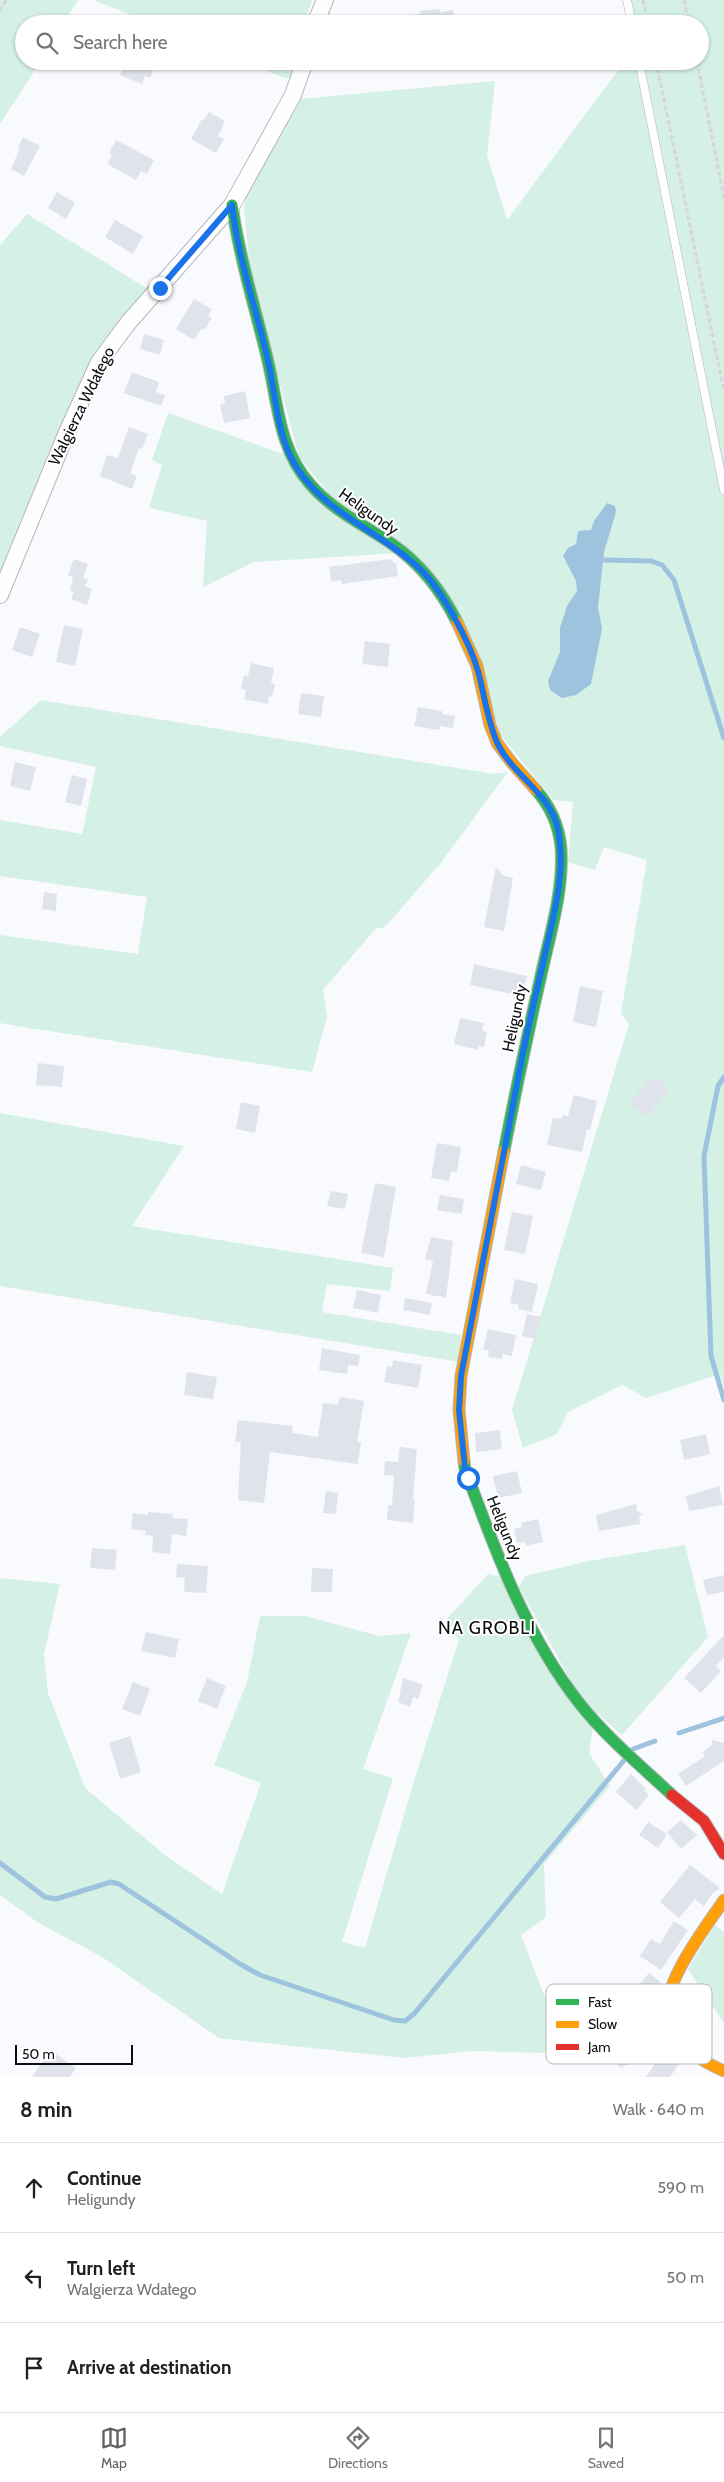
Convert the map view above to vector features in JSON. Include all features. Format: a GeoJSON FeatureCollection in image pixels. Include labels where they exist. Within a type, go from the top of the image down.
{"type":"FeatureCollection","features":[{"type":"Feature","properties":{"kind":"street"},"geometry":{"type":"LineString","coordinates":[[319,15],[325,0]]}},
{"type":"Feature","properties":{"kind":"street","name":"Walgierza Wdałego"},"geometry":{"type":"LineString","coordinates":[[0,595],[66,432],[99,362],[128,323],[232,205],[293,95],[302,70]]}},
{"type":"Feature","properties":{"kind":"street","name":"Heligundy"},"geometry":{"type":"LineString","coordinates":[[232,205],[235,233],[267,357],[280,424],[295,466],[310,486],[328,502],[392,545],[424,572],[454,616],[477,666],[496,741],[508,761],[544,800],[555,820],[558,831],[562,868],[560,889],[522,1057],[461,1376],[459,1410],[465,1468],[507,1576],[544,1651],[559,1676],[605,1732],[677,1800],[704,1821],[724,1854]]}},
{"type":"Feature","properties":{"kind":"street"},"geometry":{"type":"LineString","coordinates":[[674,1984],[687,1956],[724,1900]]}},
{"type":"Feature","properties":{"kind":"street"},"geometry":{"type":"LineString","coordinates":[[712,2064],[724,2071]]}},
{"type":"Feature","properties":{"kind":"lane"},"geometry":{"type":"LineString","coordinates":[[627,0],[630,15]]}},
{"type":"Feature","properties":{"kind":"lane"},"geometry":{"type":"LineString","coordinates":[[641,70],[724,490]]}},
{"type":"Feature","properties":{"kind":"path"},"geometry":{"type":"LineString","coordinates":[[0,11],[6,0]]}},
{"type":"Feature","properties":{"kind":"path"},"geometry":{"type":"LineString","coordinates":[[643,0],[646,15]]}},
{"type":"Feature","properties":{"kind":"path"},"geometry":{"type":"LineString","coordinates":[[684,0],[687,15]]}},
{"type":"Feature","properties":{"kind":"path"},"geometry":{"type":"LineString","coordinates":[[658,70],[724,391]]}},
{"type":"Feature","properties":{"kind":"path"},"geometry":{"type":"LineString","coordinates":[[699,70],[724,198]]}},
{"type":"Feature","properties":{"kind":"green space"},"geometry":{"type":"Polygon","coordinates":[[[0,0],[78,0],[69,15],[15,15],[15,70],[35,70],[0,124],[0,0]]]}},
{"type":"Feature","properties":{"kind":"green space"},"geometry":{"type":"Polygon","coordinates":[[[93,0],[312,0],[307,15],[131,15],[93,0]]]}},
{"type":"Feature","properties":{"kind":"green space"},"geometry":{"type":"Polygon","coordinates":[[[624,0],[724,0],[724,1388],[720,1374],[646,1398],[622,1385],[568,1412],[557,1434],[523,1448],[512,1410],[629,1024],[621,1013],[647,860],[604,847],[595,870],[568,862],[573,802],[553,800],[501,735],[458,610],[330,495],[299,457],[250,270],[244,206],[249,188],[300,99],[495,81],[487,155],[507,220],[618,70],[709,70],[709,15],[628,15],[624,0]]]}},
{"type":"Feature","properties":{"kind":"green space"},"geometry":{"type":"Polygon","coordinates":[[[265,70],[295,70],[293,79],[282,77],[265,70]]]}},
{"type":"Feature","properties":{"kind":"green space"},"geometry":{"type":"Polygon","coordinates":[[[27,214],[151,291],[122,319],[103,343],[81,382],[0,586],[0,245],[27,214]]]}},
{"type":"Feature","properties":{"kind":"green space"},"geometry":{"type":"Polygon","coordinates":[[[168,413],[283,454],[399,553],[254,562],[203,587],[207,521],[149,508],[162,465],[152,460],[168,413]]]}},
{"type":"Feature","properties":{"kind":"green space"},"geometry":{"type":"Polygon","coordinates":[[[41,700],[494,774],[508,772],[440,864],[384,928],[376,928],[323,990],[327,1016],[312,1072],[0,1023],[0,935],[138,954],[147,897],[0,876],[0,820],[82,834],[96,767],[0,746],[0,737],[41,700]]]}},
{"type":"Feature","properties":{"kind":"green space"},"geometry":{"type":"Polygon","coordinates":[[[0,1113],[184,1146],[132,1226],[393,1268],[390,1291],[327,1284],[322,1312],[461,1335],[459,1362],[0,1286],[0,1113]]]}},
{"type":"Feature","properties":{"kind":"green space"},"geometry":{"type":"Polygon","coordinates":[[[685,1545],[708,1637],[622,1735],[582,1701],[519,1587],[525,1576],[589,1561],[685,1545]]]}},
{"type":"Feature","properties":{"kind":"green space"},"geometry":{"type":"Polygon","coordinates":[[[488,1574],[499,1576],[593,1728],[589,1753],[610,1786],[544,1864],[546,1917],[521,1935],[546,2000],[546,2053],[473,2051],[404,2058],[219,2038],[102,1957],[37,1922],[0,1895],[0,1578],[60,1584],[44,1654],[48,1693],[85,1788],[166,1856],[222,1894],[261,1783],[214,1765],[247,1682],[260,1616],[305,1616],[379,1636],[411,1633],[363,1769],[393,1778],[342,1942],[365,1948],[413,1784],[459,1640],[445,1621],[488,1574]]]}},
{"type":"Feature","properties":{"kind":"green space"},"geometry":{"type":"Polygon","coordinates":[[[715,1925],[724,1932],[724,2023],[712,2005],[712,1984],[698,1984],[688,1969],[715,1925]]]}},
{"type":"Feature","properties":{"kind":"water"},"geometry":{"type":"Polygon","coordinates":[[[607,503],[615,506],[616,512],[604,552],[598,607],[602,629],[591,684],[576,695],[562,698],[550,690],[548,681],[560,652],[560,628],[567,606],[577,591],[576,581],[563,556],[568,548],[576,544],[578,531],[591,530],[594,521],[607,503]]]}},
{"type":"Feature","properties":{"kind":"building"},"geometry":{"type":"Polygon","coordinates":[[[439,9],[440,12],[453,10],[454,15],[409,15],[420,14],[419,11],[439,9]]]}},
{"type":"Feature","properties":{"kind":"building"},"geometry":{"type":"Polygon","coordinates":[[[122,70],[153,70],[150,78],[145,76],[142,84],[120,75],[122,70]]]}},
{"type":"Feature","properties":{"kind":"building"},"geometry":{"type":"Polygon","coordinates":[[[209,112],[225,121],[218,136],[224,139],[216,153],[191,139],[202,119],[204,120],[209,112]]]}},
{"type":"Feature","properties":{"kind":"building"},"geometry":{"type":"Polygon","coordinates":[[[23,137],[40,146],[24,176],[11,169],[23,137]]]}},
{"type":"Feature","properties":{"kind":"building"},"geometry":{"type":"Polygon","coordinates":[[[116,140],[154,160],[147,174],[141,171],[136,180],[107,164],[112,155],[109,153],[116,140]]]}},
{"type":"Feature","properties":{"kind":"building"},"geometry":{"type":"Polygon","coordinates":[[[57,192],[75,203],[66,219],[48,208],[57,192]]]}},
{"type":"Feature","properties":{"kind":"building"},"geometry":{"type":"Polygon","coordinates":[[[115,220],[143,236],[133,254],[105,237],[115,220]]]}},
{"type":"Feature","properties":{"kind":"building"},"geometry":{"type":"Polygon","coordinates":[[[194,299],[212,309],[208,316],[212,318],[204,330],[201,329],[194,340],[176,329],[194,299]]]}},
{"type":"Feature","properties":{"kind":"building"},"geometry":{"type":"Polygon","coordinates":[[[144,334],[164,340],[160,355],[140,349],[144,334]]]}},
{"type":"Feature","properties":{"kind":"building"},"geometry":{"type":"Polygon","coordinates":[[[132,372],[159,382],[156,392],[165,395],[161,406],[124,393],[132,372]]]}},
{"type":"Feature","properties":{"kind":"building"},"geometry":{"type":"Polygon","coordinates":[[[245,391],[250,418],[224,423],[220,404],[225,403],[224,396],[245,391]]]}},
{"type":"Feature","properties":{"kind":"building"},"geometry":{"type":"Polygon","coordinates":[[[129,427],[148,434],[142,449],[139,448],[130,473],[137,476],[132,489],[100,476],[107,455],[118,458],[129,427]]]}},
{"type":"Feature","properties":{"kind":"building"},"geometry":{"type":"Polygon","coordinates":[[[74,559],[88,564],[83,578],[88,579],[85,586],[92,589],[87,605],[71,599],[74,592],[70,591],[73,577],[68,575],[74,559]]]}},
{"type":"Feature","properties":{"kind":"building"},"geometry":{"type":"Polygon","coordinates":[[[390,559],[396,564],[398,576],[342,584],[341,580],[331,582],[329,567],[390,559]]]}},
{"type":"Feature","properties":{"kind":"building"},"geometry":{"type":"Polygon","coordinates":[[[64,625],[83,629],[75,666],[56,662],[64,625]]]}},
{"type":"Feature","properties":{"kind":"building"},"geometry":{"type":"Polygon","coordinates":[[[20,627],[40,634],[32,657],[12,650],[20,627]]]}},
{"type":"Feature","properties":{"kind":"building"},"geometry":{"type":"Polygon","coordinates":[[[365,641],[390,644],[388,667],[362,664],[365,641]]]}},
{"type":"Feature","properties":{"kind":"building"},"geometry":{"type":"Polygon","coordinates":[[[251,663],[274,668],[271,683],[275,684],[272,697],[269,696],[268,704],[244,699],[246,690],[241,689],[244,675],[248,676],[251,663]]]}},
{"type":"Feature","properties":{"kind":"building"},"geometry":{"type":"Polygon","coordinates":[[[301,693],[324,696],[321,717],[298,714],[301,693]]]}},
{"type":"Feature","properties":{"kind":"building"},"geometry":{"type":"Polygon","coordinates":[[[418,707],[442,711],[442,714],[455,716],[453,728],[440,726],[439,730],[414,726],[418,707]]]}},
{"type":"Feature","properties":{"kind":"building"},"geometry":{"type":"Polygon","coordinates":[[[15,762],[36,767],[30,791],[10,786],[15,762]]]}},
{"type":"Feature","properties":{"kind":"building"},"geometry":{"type":"Polygon","coordinates":[[[72,775],[87,779],[81,806],[65,802],[72,775]]]}},
{"type":"Feature","properties":{"kind":"building"},"geometry":{"type":"Polygon","coordinates":[[[496,867],[504,876],[513,878],[504,931],[484,927],[496,867]]]}},
{"type":"Feature","properties":{"kind":"building"},"geometry":{"type":"Polygon","coordinates":[[[44,892],[57,894],[56,911],[42,909],[44,892]]]}},
{"type":"Feature","properties":{"kind":"building"},"geometry":{"type":"Polygon","coordinates":[[[474,964],[527,976],[522,996],[470,985],[474,964]]]}},
{"type":"Feature","properties":{"kind":"building"},"geometry":{"type":"Polygon","coordinates":[[[580,986],[603,991],[596,1027],[573,1022],[580,986]]]}},
{"type":"Feature","properties":{"kind":"building"},"geometry":{"type":"Polygon","coordinates":[[[460,1018],[484,1023],[482,1031],[487,1032],[484,1047],[479,1046],[478,1050],[454,1044],[460,1018]]]}},
{"type":"Feature","properties":{"kind":"building"},"geometry":{"type":"Polygon","coordinates":[[[38,1063],[64,1066],[62,1087],[36,1085],[38,1063]]]}},
{"type":"Feature","properties":{"kind":"building"},"geometry":{"type":"Polygon","coordinates":[[[651,1077],[657,1081],[662,1080],[663,1086],[669,1090],[647,1117],[629,1104],[651,1077]]]}},
{"type":"Feature","properties":{"kind":"building"},"geometry":{"type":"Polygon","coordinates":[[[574,1095],[597,1101],[590,1130],[587,1129],[582,1152],[547,1145],[553,1118],[561,1119],[563,1115],[568,1116],[574,1095]]]}},
{"type":"Feature","properties":{"kind":"building"},"geometry":{"type":"Polygon","coordinates":[[[241,1102],[260,1106],[255,1133],[236,1129],[241,1102]]]}},
{"type":"Feature","properties":{"kind":"building"},"geometry":{"type":"Polygon","coordinates":[[[437,1143],[461,1147],[457,1172],[451,1171],[449,1181],[431,1178],[437,1143]]]}},
{"type":"Feature","properties":{"kind":"building"},"geometry":{"type":"Polygon","coordinates":[[[521,1165],[546,1172],[541,1190],[516,1184],[521,1165]]]}},
{"type":"Feature","properties":{"kind":"building"},"geometry":{"type":"Polygon","coordinates":[[[375,1183],[396,1187],[384,1257],[361,1253],[375,1183]]]}},
{"type":"Feature","properties":{"kind":"building"},"geometry":{"type":"Polygon","coordinates":[[[331,1191],[348,1194],[345,1209],[327,1206],[331,1191]]]}},
{"type":"Feature","properties":{"kind":"building"},"geometry":{"type":"Polygon","coordinates":[[[440,1195],[464,1199],[462,1214],[437,1210],[440,1195]]]}},
{"type":"Feature","properties":{"kind":"building"},"geometry":{"type":"Polygon","coordinates":[[[512,1212],[533,1216],[525,1254],[504,1250],[512,1212]]]}},
{"type":"Feature","properties":{"kind":"building"},"geometry":{"type":"Polygon","coordinates":[[[431,1237],[453,1241],[446,1298],[426,1294],[433,1261],[425,1259],[431,1237]]]}},
{"type":"Feature","properties":{"kind":"building"},"geometry":{"type":"Polygon","coordinates":[[[515,1279],[538,1284],[532,1312],[518,1309],[519,1305],[510,1303],[515,1279]]]}},
{"type":"Feature","properties":{"kind":"building"},"geometry":{"type":"Polygon","coordinates":[[[357,1290],[381,1295],[378,1313],[353,1308],[357,1290]]]}},
{"type":"Feature","properties":{"kind":"building"},"geometry":{"type":"Polygon","coordinates":[[[405,1298],[432,1303],[430,1315],[403,1310],[405,1298]]]}},
{"type":"Feature","properties":{"kind":"building"},"geometry":{"type":"Polygon","coordinates":[[[527,1314],[541,1317],[535,1339],[522,1336],[527,1314]]]}},
{"type":"Feature","properties":{"kind":"building"},"geometry":{"type":"Polygon","coordinates":[[[488,1329],[516,1335],[512,1356],[503,1354],[502,1359],[488,1357],[489,1350],[483,1350],[488,1329]]]}},
{"type":"Feature","properties":{"kind":"building"},"geometry":{"type":"Polygon","coordinates":[[[322,1348],[360,1355],[358,1366],[348,1365],[347,1374],[319,1370],[322,1348]]]}},
{"type":"Feature","properties":{"kind":"building"},"geometry":{"type":"Polygon","coordinates":[[[393,1360],[422,1365],[418,1388],[384,1382],[387,1366],[392,1367],[393,1360]]]}},
{"type":"Feature","properties":{"kind":"building"},"geometry":{"type":"Polygon","coordinates":[[[187,1372],[217,1377],[213,1399],[184,1395],[187,1372]]]}},
{"type":"Feature","properties":{"kind":"building"},"geometry":{"type":"Polygon","coordinates":[[[340,1397],[364,1401],[357,1442],[361,1442],[358,1464],[270,1452],[264,1503],[238,1500],[241,1442],[235,1442],[238,1420],[293,1426],[292,1433],[318,1437],[323,1403],[338,1405],[340,1397]]]}},
{"type":"Feature","properties":{"kind":"building"},"geometry":{"type":"Polygon","coordinates":[[[500,1430],[502,1449],[476,1452],[475,1433],[500,1430]]]}},
{"type":"Feature","properties":{"kind":"building"},"geometry":{"type":"Polygon","coordinates":[[[706,1434],[710,1454],[684,1460],[680,1440],[706,1434]]]}},
{"type":"Feature","properties":{"kind":"building"},"geometry":{"type":"Polygon","coordinates":[[[400,1447],[417,1449],[413,1523],[387,1520],[388,1505],[392,1505],[394,1476],[384,1475],[385,1461],[398,1462],[400,1447]]]}},
{"type":"Feature","properties":{"kind":"building"},"geometry":{"type":"Polygon","coordinates":[[[517,1471],[522,1493],[498,1498],[493,1476],[517,1471]]]}},
{"type":"Feature","properties":{"kind":"building"},"geometry":{"type":"Polygon","coordinates":[[[719,1486],[723,1505],[689,1511],[686,1496],[719,1486]]]}},
{"type":"Feature","properties":{"kind":"building"},"geometry":{"type":"Polygon","coordinates":[[[326,1491],[338,1493],[336,1514],[323,1513],[326,1491]]]}},
{"type":"Feature","properties":{"kind":"building"},"geometry":{"type":"Polygon","coordinates":[[[636,1504],[637,1511],[642,1514],[639,1518],[640,1524],[599,1531],[596,1515],[636,1504]]]}},
{"type":"Feature","properties":{"kind":"building"},"geometry":{"type":"Polygon","coordinates":[[[148,1512],[173,1514],[172,1518],[188,1519],[186,1536],[172,1534],[170,1554],[152,1552],[153,1536],[145,1535],[146,1531],[131,1529],[133,1513],[148,1515],[148,1512]]]}},
{"type":"Feature","properties":{"kind":"building"},"geometry":{"type":"Polygon","coordinates":[[[538,1519],[543,1542],[526,1546],[525,1542],[517,1543],[514,1529],[522,1527],[521,1523],[538,1519]]]}},
{"type":"Feature","properties":{"kind":"building"},"geometry":{"type":"Polygon","coordinates":[[[92,1548],[117,1550],[115,1570],[90,1568],[92,1548]]]}},
{"type":"Feature","properties":{"kind":"building"},"geometry":{"type":"Polygon","coordinates":[[[177,1564],[208,1566],[206,1593],[184,1592],[185,1578],[176,1577],[177,1564]]]}},
{"type":"Feature","properties":{"kind":"building"},"geometry":{"type":"Polygon","coordinates":[[[312,1568],[333,1569],[332,1592],[311,1592],[312,1568]]]}},
{"type":"Feature","properties":{"kind":"building"},"geometry":{"type":"Polygon","coordinates":[[[724,1575],[724,1592],[707,1595],[703,1580],[724,1575]]]}},
{"type":"Feature","properties":{"kind":"building"},"geometry":{"type":"Polygon","coordinates":[[[146,1632],[179,1639],[175,1658],[141,1651],[146,1632]]]}},
{"type":"Feature","properties":{"kind":"building"},"geometry":{"type":"Polygon","coordinates":[[[724,1635],[724,1657],[716,1666],[721,1671],[701,1693],[684,1678],[724,1635]]]}},
{"type":"Feature","properties":{"kind":"building"},"geometry":{"type":"Polygon","coordinates":[[[207,1678],[226,1686],[217,1709],[198,1701],[207,1678]]]}},
{"type":"Feature","properties":{"kind":"building"},"geometry":{"type":"Polygon","coordinates":[[[403,1678],[423,1685],[418,1699],[413,1697],[410,1707],[398,1702],[403,1678]]]}},
{"type":"Feature","properties":{"kind":"building"},"geometry":{"type":"Polygon","coordinates":[[[133,1682],[150,1689],[140,1716],[122,1709],[133,1682]]]}},
{"type":"Feature","properties":{"kind":"building"},"geometry":{"type":"Polygon","coordinates":[[[130,1736],[141,1772],[120,1779],[109,1743],[130,1736]]]}},
{"type":"Feature","properties":{"kind":"building"},"geometry":{"type":"Polygon","coordinates":[[[712,1740],[724,1743],[724,1761],[686,1786],[678,1774],[705,1756],[702,1752],[711,1746],[712,1740]]]}},
{"type":"Feature","properties":{"kind":"building"},"geometry":{"type":"Polygon","coordinates":[[[631,1774],[646,1789],[644,1791],[649,1795],[636,1810],[616,1792],[631,1774]]]}},
{"type":"Feature","properties":{"kind":"building"},"geometry":{"type":"Polygon","coordinates":[[[681,1820],[697,1835],[681,1849],[667,1832],[681,1820]]]}},
{"type":"Feature","properties":{"kind":"building"},"geometry":{"type":"Polygon","coordinates":[[[648,1822],[667,1834],[658,1848],[639,1835],[648,1822]]]}},
{"type":"Feature","properties":{"kind":"building"},"geometry":{"type":"Polygon","coordinates":[[[690,1865],[720,1888],[713,1893],[704,1906],[695,1899],[679,1918],[660,1902],[690,1865]]]}},
{"type":"Feature","properties":{"kind":"building"},"geometry":{"type":"Polygon","coordinates":[[[674,1921],[688,1930],[661,1970],[640,1956],[651,1939],[660,1944],[674,1921]]]}},
{"type":"Feature","properties":{"kind":"building"},"geometry":{"type":"Polygon","coordinates":[[[649,1973],[660,1982],[659,1984],[639,1984],[649,1973]]]}},
{"type":"Feature","properties":{"kind":"building"},"geometry":{"type":"Polygon","coordinates":[[[50,2050],[76,2068],[70,2077],[32,2077],[50,2050]]]}},
{"type":"Feature","properties":{"kind":"building"},"geometry":{"type":"Polygon","coordinates":[[[618,2064],[629,2064],[620,2068],[618,2064]]]}},
{"type":"Feature","properties":{"kind":"building"},"geometry":{"type":"Polygon","coordinates":[[[655,2064],[679,2064],[670,2077],[646,2077],[655,2064]]]}},
{"type":"Feature","properties":{"kind":"waterway"},"geometry":{"type":"LineString","coordinates":[[603,560],[651,561],[662,565],[674,580],[724,738]]}},
{"type":"Feature","properties":{"kind":"waterway"},"geometry":{"type":"LineString","coordinates":[[724,1077],[718,1086],[704,1156],[711,1356],[724,1400]]}},
{"type":"Feature","properties":{"kind":"waterway"},"geometry":{"type":"LineString","coordinates":[[679,1733],[724,1718]]}},
{"type":"Feature","properties":{"kind":"waterway"},"geometry":{"type":"LineString","coordinates":[[633,1749],[655,1741]]}},
{"type":"Feature","properties":{"kind":"waterway"},"geometry":{"type":"LineString","coordinates":[[0,1863],[45,1897],[56,1899],[111,1882],[119,1884],[240,1964],[260,1975],[394,2020],[405,2021],[414,2014],[626,1758]]}},
{"type":"Feature","properties":{"kind":"traffic: fast"},"geometry":{"type":"LineString","coordinates":[[232,205],[280,422],[291,454],[299,470],[328,502],[392,544],[412,560],[430,579],[445,600],[457,622]]}},
{"type":"Feature","properties":{"kind":"traffic: fast"},"geometry":{"type":"LineString","coordinates":[[504,1151],[555,914],[560,881],[561,848],[556,824],[546,803],[536,790]]}},
{"type":"Feature","properties":{"kind":"traffic: fast"},"geometry":{"type":"LineString","coordinates":[[464,1461],[465,1469],[500,1561],[543,1650],[561,1678],[590,1716],[624,1751],[672,1795]]}},
{"type":"Feature","properties":{"kind":"traffic: slow"},"geometry":{"type":"LineString","coordinates":[[457,622],[477,666],[490,725],[497,743],[536,790]]}},
{"type":"Feature","properties":{"kind":"traffic: slow"},"geometry":{"type":"LineString","coordinates":[[464,1461],[459,1410],[461,1376],[504,1151]]}},
{"type":"Feature","properties":{"kind":"traffic: slow"},"geometry":{"type":"LineString","coordinates":[[673,1984],[695,1942],[724,1900]]}},
{"type":"Feature","properties":{"kind":"traffic: slow"},"geometry":{"type":"LineString","coordinates":[[709,2064],[724,2071]]}},
{"type":"Feature","properties":{"kind":"traffic: jam"},"geometry":{"type":"LineString","coordinates":[[672,1795],[704,1821],[724,1854]]}},
{"type":"Feature","properties":{"kind":"district","name":"NA GROBLI"},"geometry":{"type":"Point","coordinates":[487,1628]}},
{"type":"Feature","properties":{"kind":"route"},"geometry":{"type":"LineString","coordinates":[[160,288],[232,205],[235,233],[267,357],[280,424],[295,466],[310,486],[328,502],[353,521],[392,545],[424,572],[454,616],[477,666],[496,741],[508,761],[544,800],[555,820],[558,831],[562,868],[560,889],[522,1057],[461,1376],[459,1410],[465,1468],[468,1478]]}}]}
